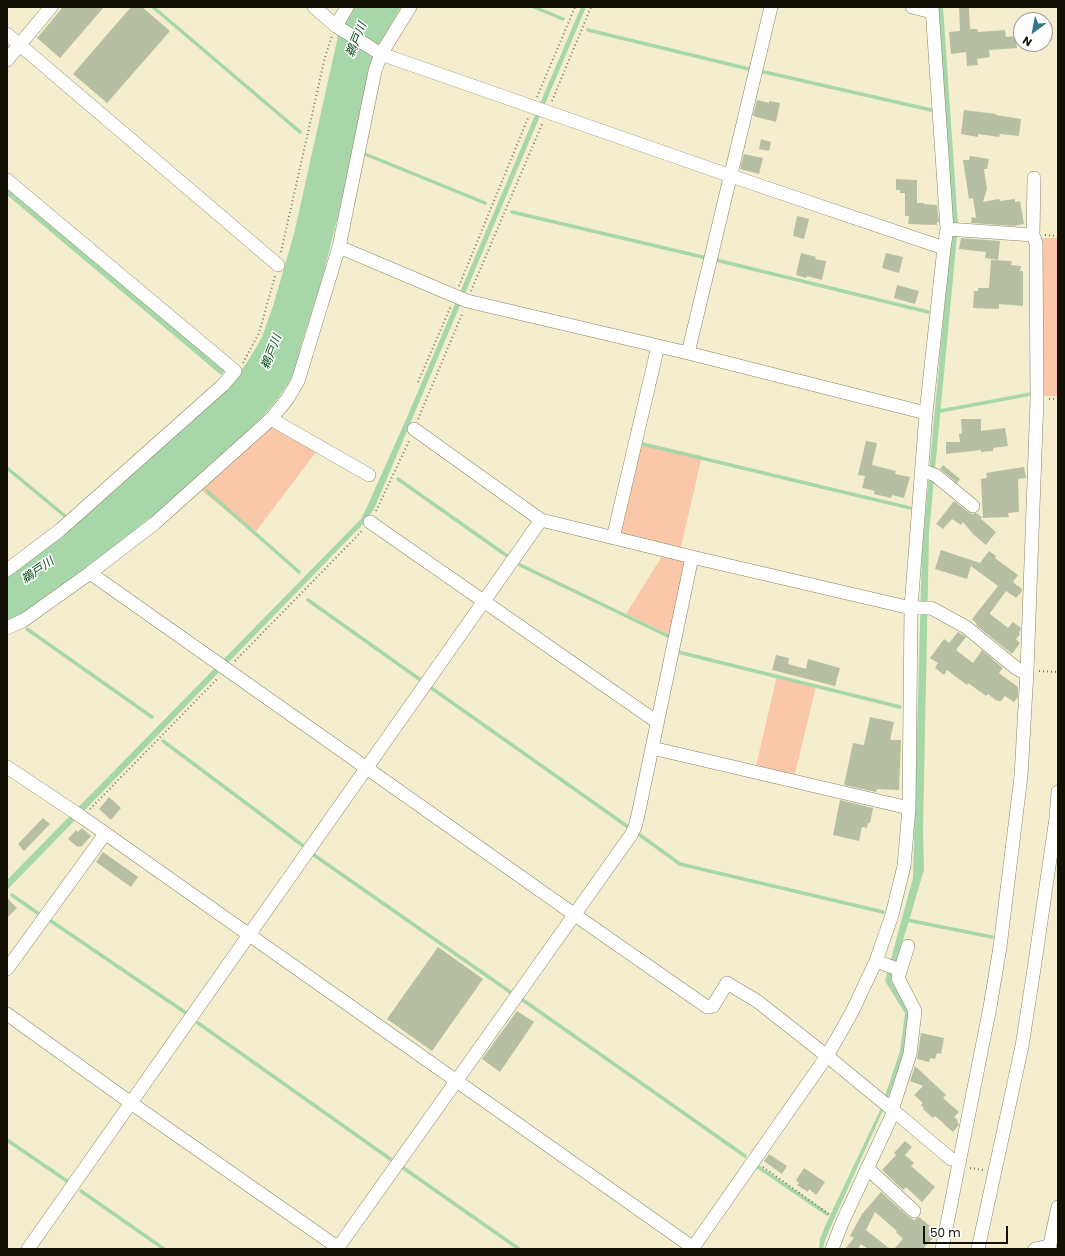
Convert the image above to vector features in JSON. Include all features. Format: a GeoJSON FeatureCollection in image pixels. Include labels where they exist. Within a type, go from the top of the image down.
{"type":"FeatureCollection","features":[{"type":"Feature","properties":{"kind":"street"},"geometry":{"type":"LineString","coordinates":[[7,60],[51,7]]}},
{"type":"Feature","properties":{"kind":"street"},"geometry":{"type":"LineString","coordinates":[[314,7],[336,26],[380,53],[731,176],[944,248]]}},
{"type":"Feature","properties":{"kind":"street"},"geometry":{"type":"LineString","coordinates":[[336,26],[347,7]]}},
{"type":"Feature","properties":{"kind":"street"},"geometry":{"type":"LineString","coordinates":[[7,628],[24,620],[90,573],[155,523],[271,419],[288,398],[298,381],[339,247],[380,53],[410,7]]}},
{"type":"Feature","properties":{"kind":"street"},"geometry":{"type":"LineString","coordinates":[[688,353],[771,7]]}},
{"type":"Feature","properties":{"kind":"street"},"geometry":{"type":"LineString","coordinates":[[832,1249],[867,1168],[888,1107],[910,1054],[915,1011],[890,966],[892,915],[904,866],[909,808],[911,608],[928,473],[926,413],[944,248],[953,230],[932,9],[912,7]]}},
{"type":"Feature","properties":{"kind":"street"},"geometry":{"type":"LineString","coordinates":[[7,34],[278,265]]}},
{"type":"Feature","properties":{"kind":"street"},"geometry":{"type":"LineString","coordinates":[[942,1249],[955,1162],[1000,947],[1021,776],[1027,672],[1037,399],[1036,243],[1033,235],[1034,178]]}},
{"type":"Feature","properties":{"kind":"street"},"geometry":{"type":"LineString","coordinates":[[7,180],[235,371],[223,385],[60,530],[7,570]]}},
{"type":"Feature","properties":{"kind":"street"},"geometry":{"type":"LineString","coordinates":[[953,230],[1033,235]]}},
{"type":"Feature","properties":{"kind":"street"},"geometry":{"type":"LineString","coordinates":[[339,247],[461,299],[688,353],[926,413]]}},
{"type":"Feature","properties":{"kind":"street"},"geometry":{"type":"LineString","coordinates":[[613,538],[658,346]]}},
{"type":"Feature","properties":{"kind":"street"},"geometry":{"type":"LineString","coordinates":[[271,419],[369,475]]}},
{"type":"Feature","properties":{"kind":"street"},"geometry":{"type":"LineString","coordinates":[[414,429],[541,520],[911,608],[931,608],[966,627],[1016,668],[1027,672]]}},
{"type":"Feature","properties":{"kind":"street"},"geometry":{"type":"LineString","coordinates":[[928,473],[973,506]]}},
{"type":"Feature","properties":{"kind":"street"},"geometry":{"type":"LineString","coordinates":[[28,1249],[541,520]]}},
{"type":"Feature","properties":{"kind":"street"},"geometry":{"type":"LineString","coordinates":[[370,522],[657,722]]}},
{"type":"Feature","properties":{"kind":"street"},"geometry":{"type":"LineString","coordinates":[[7,1014],[338,1249],[631,835],[635,827],[692,557]]}},
{"type":"Feature","properties":{"kind":"street"},"geometry":{"type":"LineString","coordinates":[[90,573],[707,1007],[712,1006],[727,983],[757,1001],[827,1056],[955,1162]]}},
{"type":"Feature","properties":{"kind":"street"},"geometry":{"type":"LineString","coordinates":[[652,748],[909,808]]}},
{"type":"Feature","properties":{"kind":"street"},"geometry":{"type":"LineString","coordinates":[[7,766],[693,1248],[827,1056],[852,1012],[908,946]]}},
{"type":"Feature","properties":{"kind":"street"},"geometry":{"type":"LineString","coordinates":[[978,1249],[1024,1031],[1056,818],[1058,792]]}},
{"type":"Feature","properties":{"kind":"street"},"geometry":{"type":"LineString","coordinates":[[7,969],[105,834]]}},
{"type":"Feature","properties":{"kind":"street"},"geometry":{"type":"LineString","coordinates":[[867,1168],[914,1210]]}},
{"type":"Feature","properties":{"kind":"street"},"geometry":{"type":"LineString","coordinates":[[1035,1249],[1049,1247],[1058,1207]]}},
{"type":"Feature","properties":{"kind":"path"},"geometry":{"type":"LineString","coordinates":[[77,814],[221,666],[370,522],[414,429],[532,107],[575,7]]}},
{"type":"Feature","properties":{"kind":"path"},"geometry":{"type":"LineString","coordinates":[[418,382],[461,299],[547,112],[591,7]]}},
{"type":"Feature","properties":{"kind":"path"},"geometry":{"type":"LineString","coordinates":[[235,371],[240,368],[259,333],[278,265],[325,57],[336,26]]}},
{"type":"Feature","properties":{"kind":"path"},"geometry":{"type":"LineString","coordinates":[[1027,672],[1058,672]]}},
{"type":"Feature","properties":{"kind":"path"},"geometry":{"type":"LineString","coordinates":[[754,1160],[829,1214]]}},
{"type":"Feature","properties":{"kind":"path"},"geometry":{"type":"LineString","coordinates":[[955,1162],[994,1172]]}},
{"type":"Feature","properties":{"kind":"shaded area"},"geometry":{"type":"Polygon","coordinates":[[[1037,238],[1058,238],[1058,396],[1040,396],[1037,238]]]}},
{"type":"Feature","properties":{"kind":"shaded area"},"geometry":{"type":"Polygon","coordinates":[[[271,427],[316,452],[254,534],[201,490],[271,427]]]}},
{"type":"Feature","properties":{"kind":"shaded area"},"geometry":{"type":"Polygon","coordinates":[[[642,442],[702,456],[680,551],[620,536],[642,442]]]}},
{"type":"Feature","properties":{"kind":"shaded area"},"geometry":{"type":"Polygon","coordinates":[[[664,553],[687,560],[672,636],[626,614],[664,553]]]}},
{"type":"Feature","properties":{"kind":"shaded area"},"geometry":{"type":"Polygon","coordinates":[[[777,676],[816,686],[794,778],[755,770],[777,676]]]}},
{"type":"Feature","properties":{"kind":"water","name":"鵜戸川"},"geometry":{"type":"Polygon","coordinates":[[[352,7],[401,7],[381,43],[323,276],[301,346],[296,368],[288,384],[264,415],[241,438],[165,506],[29,610],[7,623],[7,576],[231,384],[248,361],[262,337],[273,306],[294,234],[338,36],[343,21],[352,7]]]}},
{"type":"Feature","properties":{"kind":"water"},"geometry":{"type":"Polygon","coordinates":[[[581,7],[586,7],[374,509],[366,521],[7,890],[7,880],[361,519],[408,415],[581,7]]]}},
{"type":"Feature","properties":{"kind":"water"},"geometry":{"type":"Polygon","coordinates":[[[938,7],[943,7],[958,225],[929,533],[923,830],[924,870],[891,981],[910,1012],[905,1052],[884,1108],[831,1226],[823,1249],[819,1249],[820,1239],[826,1224],[881,1108],[900,1051],[905,1013],[885,981],[913,878],[922,550],[951,234],[938,7]]]}},
{"type":"Feature","properties":{"kind":"water"},"geometry":{"type":"Polygon","coordinates":[[[7,187],[225,371],[221,375],[7,195],[7,187]]]}},
{"type":"Feature","properties":{"kind":"building"},"geometry":{"type":"Polygon","coordinates":[[[63,7],[104,7],[60,58],[37,38],[63,7]]]}},
{"type":"Feature","properties":{"kind":"building"},"geometry":{"type":"Polygon","coordinates":[[[131,7],[142,7],[170,31],[107,103],[73,74],[131,7]]]}},
{"type":"Feature","properties":{"kind":"building"},"geometry":{"type":"Polygon","coordinates":[[[959,7],[969,7],[970,29],[977,29],[978,32],[1005,30],[1006,37],[1013,36],[1013,48],[989,50],[990,57],[977,59],[978,65],[967,66],[966,52],[951,54],[949,32],[960,31],[959,7]]]}},
{"type":"Feature","properties":{"kind":"building"},"geometry":{"type":"Polygon","coordinates":[[[757,100],[769,103],[769,101],[780,103],[776,122],[753,116],[757,100]]]}},
{"type":"Feature","properties":{"kind":"building"},"geometry":{"type":"Polygon","coordinates":[[[964,110],[1021,119],[1019,136],[1000,134],[999,137],[978,134],[978,137],[961,134],[964,110]]]}},
{"type":"Feature","properties":{"kind":"building"},"geometry":{"type":"Polygon","coordinates":[[[761,139],[771,142],[769,151],[759,149],[761,139]]]}},
{"type":"Feature","properties":{"kind":"building"},"geometry":{"type":"Polygon","coordinates":[[[744,154],[763,158],[759,174],[740,169],[744,154]]]}},
{"type":"Feature","properties":{"kind":"building"},"geometry":{"type":"Polygon","coordinates":[[[970,156],[989,159],[987,169],[984,169],[987,189],[983,202],[999,199],[1000,201],[1015,199],[1015,202],[1020,201],[1024,224],[1014,226],[971,223],[972,217],[976,218],[973,198],[969,199],[963,160],[969,160],[970,156]]]}},
{"type":"Feature","properties":{"kind":"building"},"geometry":{"type":"Polygon","coordinates":[[[896,179],[917,180],[917,203],[937,205],[939,222],[937,222],[937,225],[908,224],[909,216],[905,216],[905,193],[900,193],[900,190],[896,190],[896,179]]]}},
{"type":"Feature","properties":{"kind":"building"},"geometry":{"type":"Polygon","coordinates":[[[797,216],[809,219],[804,239],[793,236],[797,216]]]}},
{"type":"Feature","properties":{"kind":"building"},"geometry":{"type":"Polygon","coordinates":[[[961,238],[1000,241],[998,260],[985,258],[986,252],[959,249],[961,238]]]}},
{"type":"Feature","properties":{"kind":"building"},"geometry":{"type":"Polygon","coordinates":[[[801,253],[816,257],[815,259],[826,261],[822,280],[796,275],[801,253]]]}},
{"type":"Feature","properties":{"kind":"building"},"geometry":{"type":"Polygon","coordinates":[[[886,253],[903,257],[899,273],[882,268],[886,253]]]}},
{"type":"Feature","properties":{"kind":"building"},"geometry":{"type":"Polygon","coordinates":[[[991,260],[1012,261],[1011,265],[1021,266],[1020,271],[1023,271],[1023,306],[999,304],[999,309],[973,308],[974,291],[978,291],[978,288],[989,288],[991,260]]]}},
{"type":"Feature","properties":{"kind":"building"},"geometry":{"type":"Polygon","coordinates":[[[897,285],[919,291],[915,304],[894,298],[897,285]]]}},
{"type":"Feature","properties":{"kind":"building"},"geometry":{"type":"Polygon","coordinates":[[[961,419],[981,419],[981,431],[1005,428],[1008,446],[993,448],[993,451],[981,452],[981,450],[946,454],[946,442],[960,442],[959,434],[962,433],[961,419]]]}},
{"type":"Feature","properties":{"kind":"building"},"geometry":{"type":"Polygon","coordinates":[[[866,441],[877,443],[872,465],[896,471],[895,474],[910,477],[904,498],[892,495],[891,498],[874,494],[875,491],[862,488],[865,476],[858,475],[866,441]]]}},
{"type":"Feature","properties":{"kind":"building"},"geometry":{"type":"Polygon","coordinates":[[[943,465],[960,479],[957,483],[940,469],[943,465]]]}},
{"type":"Feature","properties":{"kind":"building"},"geometry":{"type":"Polygon","coordinates":[[[1024,467],[1026,478],[1018,479],[1019,512],[1008,513],[1009,517],[983,518],[981,479],[987,478],[986,473],[1024,467]]]}},
{"type":"Feature","properties":{"kind":"building"},"geometry":{"type":"Polygon","coordinates":[[[954,501],[968,512],[972,514],[976,513],[983,518],[980,518],[996,532],[986,545],[974,535],[963,522],[961,525],[952,519],[943,529],[936,524],[954,501]]]}},
{"type":"Feature","properties":{"kind":"building"},"geometry":{"type":"Polygon","coordinates":[[[941,550],[980,563],[989,551],[996,556],[995,558],[1018,575],[1013,582],[1022,589],[1022,591],[1016,598],[1006,591],[990,613],[1008,628],[1013,622],[1021,628],[1020,634],[1016,639],[1020,643],[1012,654],[976,625],[977,624],[972,619],[998,586],[971,566],[967,579],[935,569],[941,550]]]}},
{"type":"Feature","properties":{"kind":"building"},"geometry":{"type":"Polygon","coordinates":[[[958,632],[966,637],[956,650],[973,663],[982,650],[1003,668],[999,673],[1018,687],[1018,697],[1014,702],[1005,696],[1000,702],[998,700],[997,701],[988,694],[986,696],[968,683],[967,685],[947,670],[944,675],[935,668],[938,663],[930,658],[944,639],[949,643],[958,632]]]}},
{"type":"Feature","properties":{"kind":"building"},"geometry":{"type":"Polygon","coordinates":[[[776,655],[789,658],[788,664],[806,669],[808,659],[840,668],[835,686],[772,670],[776,655]]]}},
{"type":"Feature","properties":{"kind":"building"},"geometry":{"type":"Polygon","coordinates":[[[870,717],[894,722],[890,740],[901,740],[899,790],[877,789],[876,792],[844,785],[853,743],[864,745],[870,717]]]}},
{"type":"Feature","properties":{"kind":"building"},"geometry":{"type":"Polygon","coordinates":[[[109,797],[121,808],[111,820],[99,809],[109,797]]]}},
{"type":"Feature","properties":{"kind":"building"},"geometry":{"type":"Polygon","coordinates":[[[840,800],[873,808],[870,823],[868,823],[867,828],[862,827],[859,841],[833,835],[840,800]]]}},
{"type":"Feature","properties":{"kind":"building"},"geometry":{"type":"Polygon","coordinates":[[[43,818],[50,824],[24,851],[18,844],[43,818]]]}},
{"type":"Feature","properties":{"kind":"building"},"geometry":{"type":"Polygon","coordinates":[[[82,828],[91,836],[81,847],[78,847],[68,839],[76,830],[78,832],[82,828]]]}},
{"type":"Feature","properties":{"kind":"building"},"geometry":{"type":"Polygon","coordinates":[[[103,852],[138,877],[131,887],[96,862],[103,852]]]}},
{"type":"Feature","properties":{"kind":"building"},"geometry":{"type":"Polygon","coordinates":[[[7,898],[17,908],[7,918],[7,898]]]}},
{"type":"Feature","properties":{"kind":"building"},"geometry":{"type":"Polygon","coordinates":[[[438,947],[483,979],[432,1051],[387,1019],[438,947]]]}},
{"type":"Feature","properties":{"kind":"building"},"geometry":{"type":"Polygon","coordinates":[[[517,1011],[534,1022],[500,1072],[482,1059],[517,1011]]]}},
{"type":"Feature","properties":{"kind":"building"},"geometry":{"type":"Polygon","coordinates":[[[921,1033],[944,1038],[941,1054],[937,1053],[935,1059],[930,1058],[929,1062],[917,1059],[921,1033]]]}},
{"type":"Feature","properties":{"kind":"building"},"geometry":{"type":"Polygon","coordinates":[[[915,1066],[946,1095],[943,1098],[959,1112],[954,1117],[958,1120],[957,1122],[959,1124],[953,1132],[935,1116],[933,1118],[923,1109],[924,1108],[921,1105],[923,1103],[914,1095],[923,1086],[910,1081],[915,1066]]]}},
{"type":"Feature","properties":{"kind":"building"},"geometry":{"type":"Polygon","coordinates":[[[905,1141],[912,1147],[905,1155],[914,1163],[911,1166],[935,1187],[922,1202],[906,1187],[903,1190],[882,1170],[896,1155],[894,1153],[905,1141]]]}},
{"type":"Feature","properties":{"kind":"building"},"geometry":{"type":"Polygon","coordinates":[[[769,1154],[787,1166],[782,1174],[764,1161],[769,1154]]]}},
{"type":"Feature","properties":{"kind":"building"},"geometry":{"type":"Polygon","coordinates":[[[804,1168],[825,1182],[816,1195],[809,1189],[808,1192],[797,1185],[799,1183],[796,1180],[804,1168]]]}},
{"type":"Feature","properties":{"kind":"building"},"geometry":{"type":"Polygon","coordinates":[[[881,1192],[909,1217],[914,1220],[919,1217],[930,1226],[928,1228],[936,1235],[923,1249],[894,1249],[903,1239],[896,1232],[897,1231],[875,1212],[866,1230],[890,1249],[868,1249],[861,1244],[858,1249],[845,1249],[854,1238],[850,1236],[862,1214],[881,1192]]]}},
{"type":"Feature","properties":{"kind":"waterway"},"geometry":{"type":"LineString","coordinates":[[153,7],[300,132]]}},
{"type":"Feature","properties":{"kind":"waterway"},"geometry":{"type":"LineString","coordinates":[[534,7],[563,19]]}},
{"type":"Feature","properties":{"kind":"waterway"},"geometry":{"type":"LineString","coordinates":[[588,30],[749,69]]}},
{"type":"Feature","properties":{"kind":"waterway"},"geometry":{"type":"LineString","coordinates":[[760,71],[931,110]]}},
{"type":"Feature","properties":{"kind":"waterway"},"geometry":{"type":"LineString","coordinates":[[365,154],[485,203]]}},
{"type":"Feature","properties":{"kind":"waterway"},"geometry":{"type":"LineString","coordinates":[[512,212],[707,258]]}},
{"type":"Feature","properties":{"kind":"waterway"},"geometry":{"type":"LineString","coordinates":[[716,260],[928,312]]}},
{"type":"Feature","properties":{"kind":"waterway"},"geometry":{"type":"LineString","coordinates":[[940,411],[1031,394]]}},
{"type":"Feature","properties":{"kind":"waterway"},"geometry":{"type":"LineString","coordinates":[[638,443],[910,508]]}},
{"type":"Feature","properties":{"kind":"waterway"},"geometry":{"type":"LineString","coordinates":[[7,468],[65,516]]}},
{"type":"Feature","properties":{"kind":"waterway"},"geometry":{"type":"LineString","coordinates":[[398,479],[510,558]]}},
{"type":"Feature","properties":{"kind":"waterway"},"geometry":{"type":"LineString","coordinates":[[207,491],[299,572]]}},
{"type":"Feature","properties":{"kind":"waterway"},"geometry":{"type":"LineString","coordinates":[[520,565],[670,637]]}},
{"type":"Feature","properties":{"kind":"waterway"},"geometry":{"type":"LineString","coordinates":[[308,600],[422,681]]}},
{"type":"Feature","properties":{"kind":"waterway"},"geometry":{"type":"LineString","coordinates":[[27,629],[152,717]]}},
{"type":"Feature","properties":{"kind":"waterway"},"geometry":{"type":"LineString","coordinates":[[678,652],[900,707]]}},
{"type":"Feature","properties":{"kind":"waterway"},"geometry":{"type":"LineString","coordinates":[[430,687],[631,829]]}},
{"type":"Feature","properties":{"kind":"waterway"},"geometry":{"type":"LineString","coordinates":[[163,741],[306,848]]}},
{"type":"Feature","properties":{"kind":"waterway"},"geometry":{"type":"LineString","coordinates":[[637,833],[680,864],[883,912]]}},
{"type":"Feature","properties":{"kind":"waterway"},"geometry":{"type":"LineString","coordinates":[[311,853],[513,994]]}},
{"type":"Feature","properties":{"kind":"waterway"},"geometry":{"type":"LineString","coordinates":[[12,895],[39,914]]}},
{"type":"Feature","properties":{"kind":"waterway"},"geometry":{"type":"LineString","coordinates":[[907,920],[992,937]]}},
{"type":"Feature","properties":{"kind":"waterway"},"geometry":{"type":"LineString","coordinates":[[51,921],[186,1013]]}},
{"type":"Feature","properties":{"kind":"waterway"},"geometry":{"type":"LineString","coordinates":[[520,998],[745,1156]]}},
{"type":"Feature","properties":{"kind":"waterway"},"geometry":{"type":"LineString","coordinates":[[198,1023],[393,1161]]}},
{"type":"Feature","properties":{"kind":"waterway"},"geometry":{"type":"LineString","coordinates":[[7,1140],[67,1181]]}},
{"type":"Feature","properties":{"kind":"waterway"},"geometry":{"type":"LineString","coordinates":[[757,1166],[827,1214]]}},
{"type":"Feature","properties":{"kind":"waterway"},"geometry":{"type":"LineString","coordinates":[[402,1167],[519,1249]]}},
{"type":"Feature","properties":{"kind":"waterway"},"geometry":{"type":"LineString","coordinates":[[81,1191],[164,1249]]}}]}
